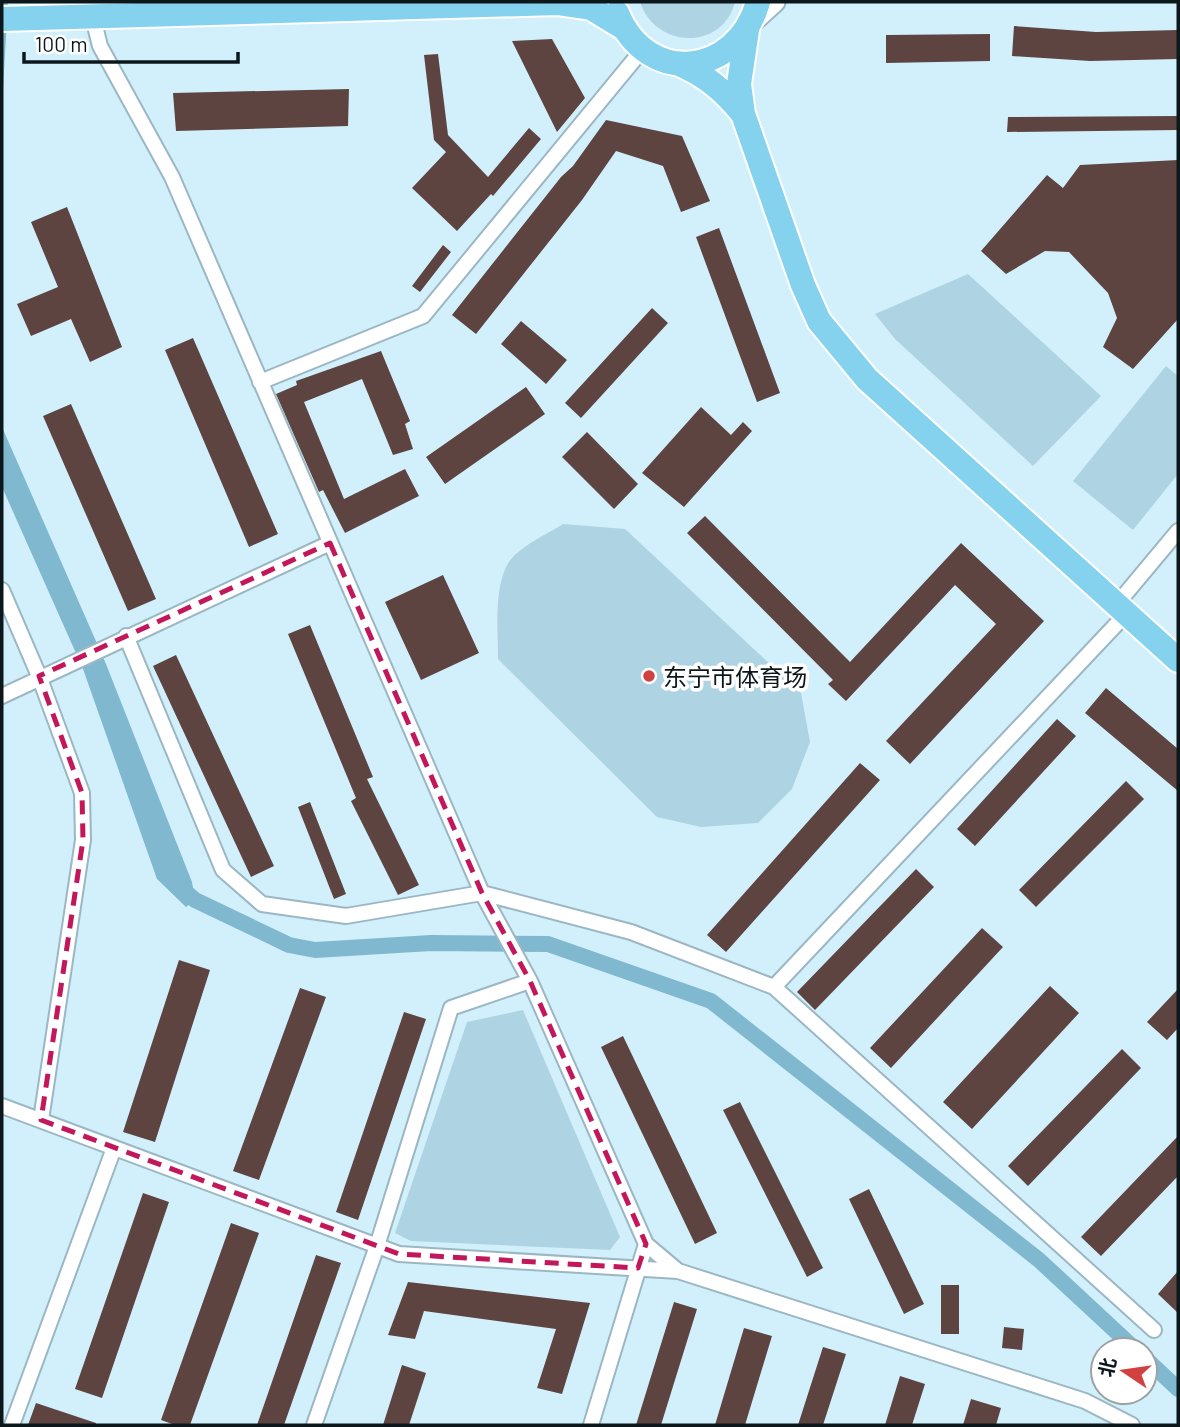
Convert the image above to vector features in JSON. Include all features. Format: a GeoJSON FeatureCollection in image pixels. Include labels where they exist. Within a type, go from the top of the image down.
{"type":"FeatureCollection","features":[{"type":"Feature","properties":{"kind":"highway"},"geometry":{"type":"LineString","coordinates":[[615,2],[624,28]]}},
{"type":"Feature","properties":{"kind":"highway"},"geometry":{"type":"LineString","coordinates":[[25,15],[93,10],[335,5],[573,4],[591,8],[624,28],[643,49],[657,58],[703,74],[724,92],[743,114]]}},
{"type":"Feature","properties":{"kind":"highway"},"geometry":{"type":"LineString","coordinates":[[679,64],[701,62],[722,55],[740,41],[753,18]]}},
{"type":"Feature","properties":{"kind":"highway"},"geometry":{"type":"LineString","coordinates":[[753,18],[738,84],[743,114],[803,285],[819,321],[867,379],[1178,660]]}},
{"type":"Feature","properties":{"kind":"street"},"geometry":{"type":"LineString","coordinates":[[753,18],[775,2]]}},
{"type":"Feature","properties":{"kind":"street"},"geometry":{"type":"LineString","coordinates":[[93,10],[100,46],[172,177],[482,893],[528,978],[646,1244],[678,1271]]}},
{"type":"Feature","properties":{"kind":"street"},"geometry":{"type":"LineString","coordinates":[[260,382],[423,316],[643,49]]}},
{"type":"Feature","properties":{"kind":"street"},"geometry":{"type":"LineString","coordinates":[[774,987],[1122,609],[1178,531]]}},
{"type":"Feature","properties":{"kind":"street"},"geometry":{"type":"LineString","coordinates":[[2,695],[330,543]]}},
{"type":"Feature","properties":{"kind":"street"},"geometry":{"type":"LineString","coordinates":[[2,590],[39,677],[82,793],[83,840],[41,1120]]}},
{"type":"Feature","properties":{"kind":"street"},"geometry":{"type":"LineString","coordinates":[[126,636],[223,870],[262,904],[346,916],[482,893],[631,932],[774,987],[1154,1330]]}},
{"type":"Feature","properties":{"kind":"street"},"geometry":{"type":"LineString","coordinates":[[314,1425],[377,1246],[451,1007],[528,978]]}},
{"type":"Feature","properties":{"kind":"street"},"geometry":{"type":"LineString","coordinates":[[2,1106],[399,1254],[678,1271],[1085,1401],[1132,1425]]}},
{"type":"Feature","properties":{"kind":"street"},"geometry":{"type":"LineString","coordinates":[[12,1425],[114,1148]]}},
{"type":"Feature","properties":{"kind":"street"},"geometry":{"type":"LineString","coordinates":[[591,1425],[646,1244]]}},
{"type":"Feature","properties":{"kind":"highlighted area"},"geometry":{"type":"Polygon","coordinates":[[[330,543],[482,893],[530,981],[646,1244],[638,1268],[399,1254],[41,1120],[83,840],[82,793],[39,676],[330,543]]]}},
{"type":"Feature","properties":{"kind":"shaded area"},"geometry":{"type":"Polygon","coordinates":[[[2,2],[8,2],[2,106],[2,2]]]}},
{"type":"Feature","properties":{"kind":"shaded area"},"geometry":{"type":"Polygon","coordinates":[[[640,2],[735,2],[728,18],[717,30],[688,38],[659,28],[648,17],[640,2]]]}},
{"type":"Feature","properties":{"kind":"shaded area"},"geometry":{"type":"Polygon","coordinates":[[[968,274],[1101,396],[1033,466],[895,339],[875,314],[968,274]]]}},
{"type":"Feature","properties":{"kind":"shaded area"},"geometry":{"type":"Polygon","coordinates":[[[1166,366],[1178,376],[1178,474],[1133,530],[1073,481],[1166,366]]]}},
{"type":"Feature","properties":{"kind":"shaded area"},"geometry":{"type":"Polygon","coordinates":[[[2,427],[106,664],[192,882],[195,900],[186,907],[157,879],[83,669],[2,487],[2,427]]]}},
{"type":"Feature","properties":{"kind":"shaded area","name":"东宁市体育场"},"geometry":{"type":"Polygon","coordinates":[[[563,524],[625,529],[801,693],[810,742],[792,789],[758,823],[701,827],[657,817],[498,659],[498,600],[506,567],[516,554],[563,524]]]}},
{"type":"Feature","properties":{"kind":"shaded area"},"geometry":{"type":"Polygon","coordinates":[[[523,1010],[620,1237],[610,1250],[411,1241],[395,1233],[467,1022],[523,1010]]]}},
{"type":"Feature","properties":{"kind":"building"},"geometry":{"type":"Polygon","coordinates":[[[1014,26],[1096,32],[1178,30],[1178,59],[1090,61],[1012,56],[1014,26]]]}},
{"type":"Feature","properties":{"kind":"building"},"geometry":{"type":"Polygon","coordinates":[[[990,34],[990,61],[886,63],[886,35],[990,34]]]}},
{"type":"Feature","properties":{"kind":"building"},"geometry":{"type":"Polygon","coordinates":[[[552,39],[585,98],[557,132],[512,41],[552,39]]]}},
{"type":"Feature","properties":{"kind":"building"},"geometry":{"type":"Polygon","coordinates":[[[438,54],[448,135],[488,177],[529,128],[541,139],[493,196],[491,194],[457,231],[412,188],[446,152],[434,140],[424,55],[438,54]]]}},
{"type":"Feature","properties":{"kind":"building"},"geometry":{"type":"Polygon","coordinates":[[[349,89],[348,126],[176,131],[173,93],[349,89]]]}},
{"type":"Feature","properties":{"kind":"building"},"geometry":{"type":"Polygon","coordinates":[[[1178,116],[1178,130],[1007,132],[1008,117],[1178,116]]]}},
{"type":"Feature","properties":{"kind":"building"},"geometry":{"type":"Polygon","coordinates":[[[606,120],[682,136],[710,201],[681,212],[663,166],[616,151],[582,200],[476,334],[452,315],[561,177],[573,166],[606,120]]]}},
{"type":"Feature","properties":{"kind":"building"},"geometry":{"type":"Polygon","coordinates":[[[1178,160],[1178,319],[1133,369],[1103,347],[1117,318],[1108,293],[1069,252],[1045,251],[1006,274],[981,251],[1047,175],[1063,188],[1080,165],[1178,160]]]}},
{"type":"Feature","properties":{"kind":"building"},"geometry":{"type":"Polygon","coordinates":[[[67,207],[122,347],[90,362],[71,319],[31,336],[17,304],[58,287],[31,222],[67,207]]]}},
{"type":"Feature","properties":{"kind":"building"},"geometry":{"type":"Polygon","coordinates":[[[719,228],[780,393],[757,402],[696,237],[719,228]]]}},
{"type":"Feature","properties":{"kind":"building"},"geometry":{"type":"Polygon","coordinates":[[[443,245],[451,252],[420,292],[412,286],[443,245]]]}},
{"type":"Feature","properties":{"kind":"building"},"geometry":{"type":"Polygon","coordinates":[[[652,308],[668,323],[581,418],[565,403],[652,308]]]}},
{"type":"Feature","properties":{"kind":"building"},"geometry":{"type":"Polygon","coordinates":[[[521,321],[567,360],[546,384],[501,344],[521,321]]]}},
{"type":"Feature","properties":{"kind":"building"},"geometry":{"type":"Polygon","coordinates":[[[193,338],[278,534],[249,547],[165,350],[193,338]]]}},
{"type":"Feature","properties":{"kind":"building"},"geometry":{"type":"Polygon","coordinates":[[[381,351],[410,421],[405,424],[413,449],[393,455],[362,379],[304,402],[344,499],[405,469],[419,496],[345,533],[323,490],[319,492],[276,394],[297,385],[296,381],[381,351]]]}},
{"type":"Feature","properties":{"kind":"building"},"geometry":{"type":"Polygon","coordinates":[[[526,387],[545,414],[445,484],[426,457],[526,387]]]}},
{"type":"Feature","properties":{"kind":"building"},"geometry":{"type":"Polygon","coordinates":[[[71,404],[156,599],[128,611],[43,416],[71,404]]]}},
{"type":"Feature","properties":{"kind":"building"},"geometry":{"type":"Polygon","coordinates":[[[701,407],[731,435],[743,422],[752,431],[684,507],[642,473],[701,407]]]}},
{"type":"Feature","properties":{"kind":"building"},"geometry":{"type":"Polygon","coordinates":[[[587,432],[638,484],[614,509],[562,457],[587,432]]]}},
{"type":"Feature","properties":{"kind":"building"},"geometry":{"type":"Polygon","coordinates":[[[705,516],[850,662],[961,543],[1044,621],[910,764],[886,741],[996,624],[955,585],[846,701],[828,684],[833,680],[687,533],[705,516]]]}},
{"type":"Feature","properties":{"kind":"building"},"geometry":{"type":"Polygon","coordinates":[[[443,575],[479,653],[421,680],[385,602],[443,575]]]}},
{"type":"Feature","properties":{"kind":"building"},"geometry":{"type":"Polygon","coordinates":[[[310,625],[373,777],[367,779],[419,885],[398,895],[351,801],[356,798],[288,634],[310,625]]]}},
{"type":"Feature","properties":{"kind":"building"},"geometry":{"type":"Polygon","coordinates":[[[176,655],[274,866],[251,877],[153,666],[176,655]]]}},
{"type":"Feature","properties":{"kind":"building"},"geometry":{"type":"Polygon","coordinates":[[[1106,688],[1178,749],[1178,791],[1085,713],[1106,688]]]}},
{"type":"Feature","properties":{"kind":"building"},"geometry":{"type":"Polygon","coordinates":[[[1057,719],[1076,736],[975,846],[957,829],[1057,719]]]}},
{"type":"Feature","properties":{"kind":"building"},"geometry":{"type":"Polygon","coordinates":[[[860,763],[880,780],[726,952],[707,935],[860,763]]]}},
{"type":"Feature","properties":{"kind":"building"},"geometry":{"type":"Polygon","coordinates":[[[1126,781],[1144,799],[1036,907],[1019,890],[1126,781]]]}},
{"type":"Feature","properties":{"kind":"building"},"geometry":{"type":"Polygon","coordinates":[[[310,802],[346,894],[334,899],[298,807],[310,802]]]}},
{"type":"Feature","properties":{"kind":"building"},"geometry":{"type":"Polygon","coordinates":[[[916,869],[934,887],[815,1010],[797,992],[916,869]]]}},
{"type":"Feature","properties":{"kind":"building"},"geometry":{"type":"Polygon","coordinates":[[[982,928],[1003,947],[891,1068],[870,1048],[982,928]]]}},
{"type":"Feature","properties":{"kind":"building"},"geometry":{"type":"Polygon","coordinates":[[[179,960],[210,970],[155,1142],[123,1132],[179,960]]]}},
{"type":"Feature","properties":{"kind":"building"},"geometry":{"type":"Polygon","coordinates":[[[1050,986],[1079,1013],[972,1129],[943,1102],[1050,986]]]}},
{"type":"Feature","properties":{"kind":"building"},"geometry":{"type":"Polygon","coordinates":[[[300,988],[326,997],[259,1180],[233,1171],[300,988]]]}},
{"type":"Feature","properties":{"kind":"building"},"geometry":{"type":"Polygon","coordinates":[[[1178,989],[1178,1028],[1167,1040],[1147,1022],[1178,989]]]}},
{"type":"Feature","properties":{"kind":"building"},"geometry":{"type":"Polygon","coordinates":[[[404,1012],[426,1019],[358,1220],[336,1212],[404,1012]]]}},
{"type":"Feature","properties":{"kind":"building"},"geometry":{"type":"Polygon","coordinates":[[[623,1036],[717,1233],[695,1244],[601,1047],[623,1036]]]}},
{"type":"Feature","properties":{"kind":"building"},"geometry":{"type":"Polygon","coordinates":[[[1122,1049],[1141,1068],[1028,1186],[1008,1166],[1122,1049]]]}},
{"type":"Feature","properties":{"kind":"building"},"geometry":{"type":"Polygon","coordinates":[[[740,1102],[823,1268],[807,1277],[723,1110],[740,1102]]]}},
{"type":"Feature","properties":{"kind":"building"},"geometry":{"type":"Polygon","coordinates":[[[1178,1136],[1178,1176],[1101,1256],[1081,1237],[1178,1136]]]}},
{"type":"Feature","properties":{"kind":"building"},"geometry":{"type":"Polygon","coordinates":[[[869,1189],[924,1304],[904,1314],[849,1199],[869,1189]]]}},
{"type":"Feature","properties":{"kind":"building"},"geometry":{"type":"Polygon","coordinates":[[[143,1193],[169,1202],[102,1398],[75,1389],[143,1193]]]}},
{"type":"Feature","properties":{"kind":"building"},"geometry":{"type":"Polygon","coordinates":[[[231,1223],[259,1233],[190,1425],[175,1425],[161,1420],[231,1223]]]}},
{"type":"Feature","properties":{"kind":"building"},"geometry":{"type":"Polygon","coordinates":[[[316,1255],[341,1263],[284,1425],[257,1425],[316,1255]]]}},
{"type":"Feature","properties":{"kind":"building"},"geometry":{"type":"Polygon","coordinates":[[[1178,1271],[1178,1313],[1158,1294],[1178,1271]]]}},
{"type":"Feature","properties":{"kind":"building"},"geometry":{"type":"Polygon","coordinates":[[[408,1282],[590,1303],[562,1394],[537,1388],[556,1329],[424,1311],[415,1339],[388,1335],[408,1282]]]}},
{"type":"Feature","properties":{"kind":"building"},"geometry":{"type":"Polygon","coordinates":[[[941,1285],[959,1285],[959,1334],[941,1334],[941,1285]]]}},
{"type":"Feature","properties":{"kind":"building"},"geometry":{"type":"Polygon","coordinates":[[[674,1302],[697,1309],[661,1425],[636,1425],[674,1302]]]}},
{"type":"Feature","properties":{"kind":"building"},"geometry":{"type":"Polygon","coordinates":[[[1004,1327],[1024,1329],[1022,1350],[1002,1348],[1004,1327]]]}},
{"type":"Feature","properties":{"kind":"building"},"geometry":{"type":"Polygon","coordinates":[[[744,1328],[772,1336],[745,1425],[715,1425],[744,1328]]]}},
{"type":"Feature","properties":{"kind":"building"},"geometry":{"type":"Polygon","coordinates":[[[823,1347],[846,1354],[823,1425],[798,1425],[823,1347]]]}},
{"type":"Feature","properties":{"kind":"building"},"geometry":{"type":"Polygon","coordinates":[[[402,1365],[426,1373],[409,1425],[383,1425],[402,1365]]]}},
{"type":"Feature","properties":{"kind":"building"},"geometry":{"type":"Polygon","coordinates":[[[900,1376],[925,1384],[912,1425],[885,1425],[900,1376]]]}},
{"type":"Feature","properties":{"kind":"building"},"geometry":{"type":"Polygon","coordinates":[[[971,1399],[1001,1408],[996,1425],[963,1425],[971,1399]]]}},
{"type":"Feature","properties":{"kind":"building"},"geometry":{"type":"Polygon","coordinates":[[[36,1403],[96,1423],[96,1425],[28,1425],[36,1403]]]}},
{"type":"Feature","properties":{"kind":"waterway"},"geometry":{"type":"LineString","coordinates":[[180,887],[195,900],[289,945],[315,950],[431,943],[548,944],[711,1001],[1039,1260],[1121,1336]]}},
{"type":"Feature","properties":{"kind":"waterway"},"geometry":{"type":"LineString","coordinates":[[1159,1371],[1178,1389]]}},
{"type":"Feature","properties":{"kind":"place","name":"东宁市体育场"},"geometry":{"type":"Point","coordinates":[649,676]}}]}
